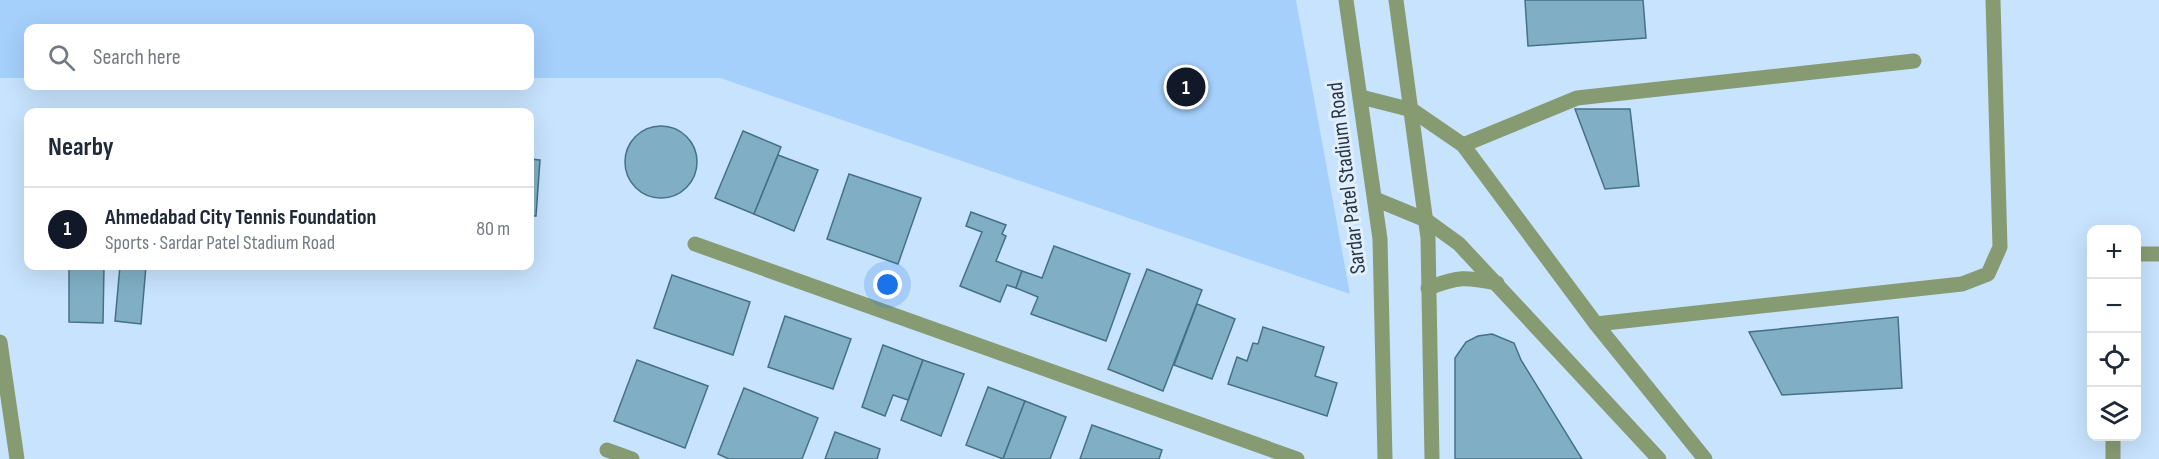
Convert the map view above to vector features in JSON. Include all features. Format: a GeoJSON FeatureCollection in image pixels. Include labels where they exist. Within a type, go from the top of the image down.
{"type":"FeatureCollection","features":[{"type":"Feature","properties":{"kind":"street","name":"Sardar Patel Stadium Road"},"geometry":{"type":"LineString","coordinates":[[1346,0],[1380,239],[1385,459]]}},
{"type":"Feature","properties":{"kind":"street"},"geometry":{"type":"LineString","coordinates":[[1396,0],[1426,220],[1432,459]]}},
{"type":"Feature","properties":{"kind":"street"},"geometry":{"type":"LineString","coordinates":[[1596,324],[1962,284],[1988,274],[2000,247],[1993,0]]}},
{"type":"Feature","properties":{"kind":"street"},"geometry":{"type":"LineString","coordinates":[[1463,145],[1577,98],[1914,61]]}},
{"type":"Feature","properties":{"kind":"street"},"geometry":{"type":"LineString","coordinates":[[1361,98],[1412,110],[1463,145],[1596,324],[1705,459]]}},
{"type":"Feature","properties":{"kind":"street"},"geometry":{"type":"LineString","coordinates":[[1375,199],[1426,220],[1459,244],[1659,459]]}},
{"type":"Feature","properties":{"kind":"street"},"geometry":{"type":"LineString","coordinates":[[695,244],[1297,459]]}},
{"type":"Feature","properties":{"kind":"street"},"geometry":{"type":"LineString","coordinates":[[2141,254],[2159,254]]}},
{"type":"Feature","properties":{"kind":"street"},"geometry":{"type":"LineString","coordinates":[[1428,288],[1454,278],[1472,278],[1497,283]]}},
{"type":"Feature","properties":{"kind":"street"},"geometry":{"type":"LineString","coordinates":[[0,342],[17,459]]}},
{"type":"Feature","properties":{"kind":"street"},"geometry":{"type":"LineString","coordinates":[[2113,441],[2113,459]]}},
{"type":"Feature","properties":{"kind":"street"},"geometry":{"type":"LineString","coordinates":[[607,450],[632,459]]}},
{"type":"Feature","properties":{"kind":"shaded area"},"geometry":{"type":"Polygon","coordinates":[[[0,0],[1296,0],[1350,294],[720,78],[534,78],[534,24],[24,24],[24,78],[0,78],[0,0]]]}},
{"type":"Feature","properties":{"kind":"building"},"geometry":{"type":"Polygon","coordinates":[[[1525,0],[1643,0],[1646,38],[1528,46],[1525,0]]]}},
{"type":"Feature","properties":{"kind":"building"},"geometry":{"type":"Polygon","coordinates":[[[1575,109],[1630,109],[1639,186],[1605,189],[1575,109]]]}},
{"type":"Feature","properties":{"kind":"building"},"geometry":{"type":"Polygon","coordinates":[[[661,126],[681,132],[691,142],[697,162],[691,182],[681,192],[661,198],[641,192],[631,182],[625,162],[631,142],[641,132],[661,126]]]}},
{"type":"Feature","properties":{"kind":"building"},"geometry":{"type":"Polygon","coordinates":[[[743,131],[781,147],[754,214],[715,198],[743,131]]]}},
{"type":"Feature","properties":{"kind":"building"},"geometry":{"type":"Polygon","coordinates":[[[778,155],[818,170],[794,231],[754,214],[778,155]]]}},
{"type":"Feature","properties":{"kind":"building"},"geometry":{"type":"Polygon","coordinates":[[[534,159],[540,160],[536,216],[534,216],[534,159]]]}},
{"type":"Feature","properties":{"kind":"building"},"geometry":{"type":"Polygon","coordinates":[[[849,174],[921,198],[898,264],[827,239],[849,174]]]}},
{"type":"Feature","properties":{"kind":"building"},"geometry":{"type":"Polygon","coordinates":[[[971,212],[1006,225],[1002,234],[1006,236],[996,261],[1022,271],[1016,288],[1007,285],[1000,302],[960,286],[982,232],[966,226],[971,212]]]}},
{"type":"Feature","properties":{"kind":"building"},"geometry":{"type":"Polygon","coordinates":[[[1054,246],[1130,274],[1106,341],[1031,314],[1038,297],[1016,288],[1022,271],[1042,278],[1054,246]]]}},
{"type":"Feature","properties":{"kind":"building"},"geometry":{"type":"Polygon","coordinates":[[[1147,269],[1202,290],[1163,391],[1108,369],[1147,269]]]}},
{"type":"Feature","properties":{"kind":"building"},"geometry":{"type":"Polygon","coordinates":[[[69,270],[104,270],[103,323],[69,322],[69,270]]]}},
{"type":"Feature","properties":{"kind":"building"},"geometry":{"type":"Polygon","coordinates":[[[120,270],[146,270],[141,324],[115,321],[120,270]]]}},
{"type":"Feature","properties":{"kind":"building"},"geometry":{"type":"Polygon","coordinates":[[[672,275],[750,302],[733,355],[654,328],[672,275]]]}},
{"type":"Feature","properties":{"kind":"building"},"geometry":{"type":"Polygon","coordinates":[[[1197,304],[1235,319],[1212,379],[1174,365],[1197,304]]]}},
{"type":"Feature","properties":{"kind":"building"},"geometry":{"type":"Polygon","coordinates":[[[785,316],[851,339],[833,389],[768,367],[785,316]]]}},
{"type":"Feature","properties":{"kind":"building"},"geometry":{"type":"Polygon","coordinates":[[[1898,317],[1902,388],[1782,395],[1749,332],[1898,317]]]}},
{"type":"Feature","properties":{"kind":"building"},"geometry":{"type":"Polygon","coordinates":[[[1263,327],[1324,347],[1315,376],[1337,383],[1327,416],[1228,384],[1237,357],[1247,361],[1253,343],[1258,344],[1263,327]]]}},
{"type":"Feature","properties":{"kind":"building"},"geometry":{"type":"Polygon","coordinates":[[[1492,334],[1514,343],[1521,360],[1582,459],[1455,459],[1455,358],[1466,342],[1478,336],[1492,334]]]}},
{"type":"Feature","properties":{"kind":"building"},"geometry":{"type":"Polygon","coordinates":[[[883,345],[923,360],[908,400],[893,395],[885,416],[862,407],[883,345]]]}},
{"type":"Feature","properties":{"kind":"building"},"geometry":{"type":"Polygon","coordinates":[[[637,360],[708,386],[685,448],[614,421],[637,360]]]}},
{"type":"Feature","properties":{"kind":"building"},"geometry":{"type":"Polygon","coordinates":[[[923,360],[964,374],[941,436],[901,420],[923,360]]]}},
{"type":"Feature","properties":{"kind":"building"},"geometry":{"type":"Polygon","coordinates":[[[988,387],[1025,401],[1003,459],[966,445],[988,387]]]}},
{"type":"Feature","properties":{"kind":"building"},"geometry":{"type":"Polygon","coordinates":[[[744,388],[818,418],[802,459],[729,459],[718,454],[744,388]]]}},
{"type":"Feature","properties":{"kind":"building"},"geometry":{"type":"Polygon","coordinates":[[[1025,401],[1066,417],[1050,459],[1003,459],[1025,401]]]}},
{"type":"Feature","properties":{"kind":"building"},"geometry":{"type":"Polygon","coordinates":[[[1092,425],[1162,450],[1159,459],[1080,459],[1092,425]]]}},
{"type":"Feature","properties":{"kind":"building"},"geometry":{"type":"Polygon","coordinates":[[[835,432],[880,449],[877,459],[825,459],[835,432]]]}},
{"type":"Feature","properties":{"kind":"place","name":"Ahmedabad City Tennis Foundation"},"geometry":{"type":"Point","coordinates":[1186,87]}}]}
